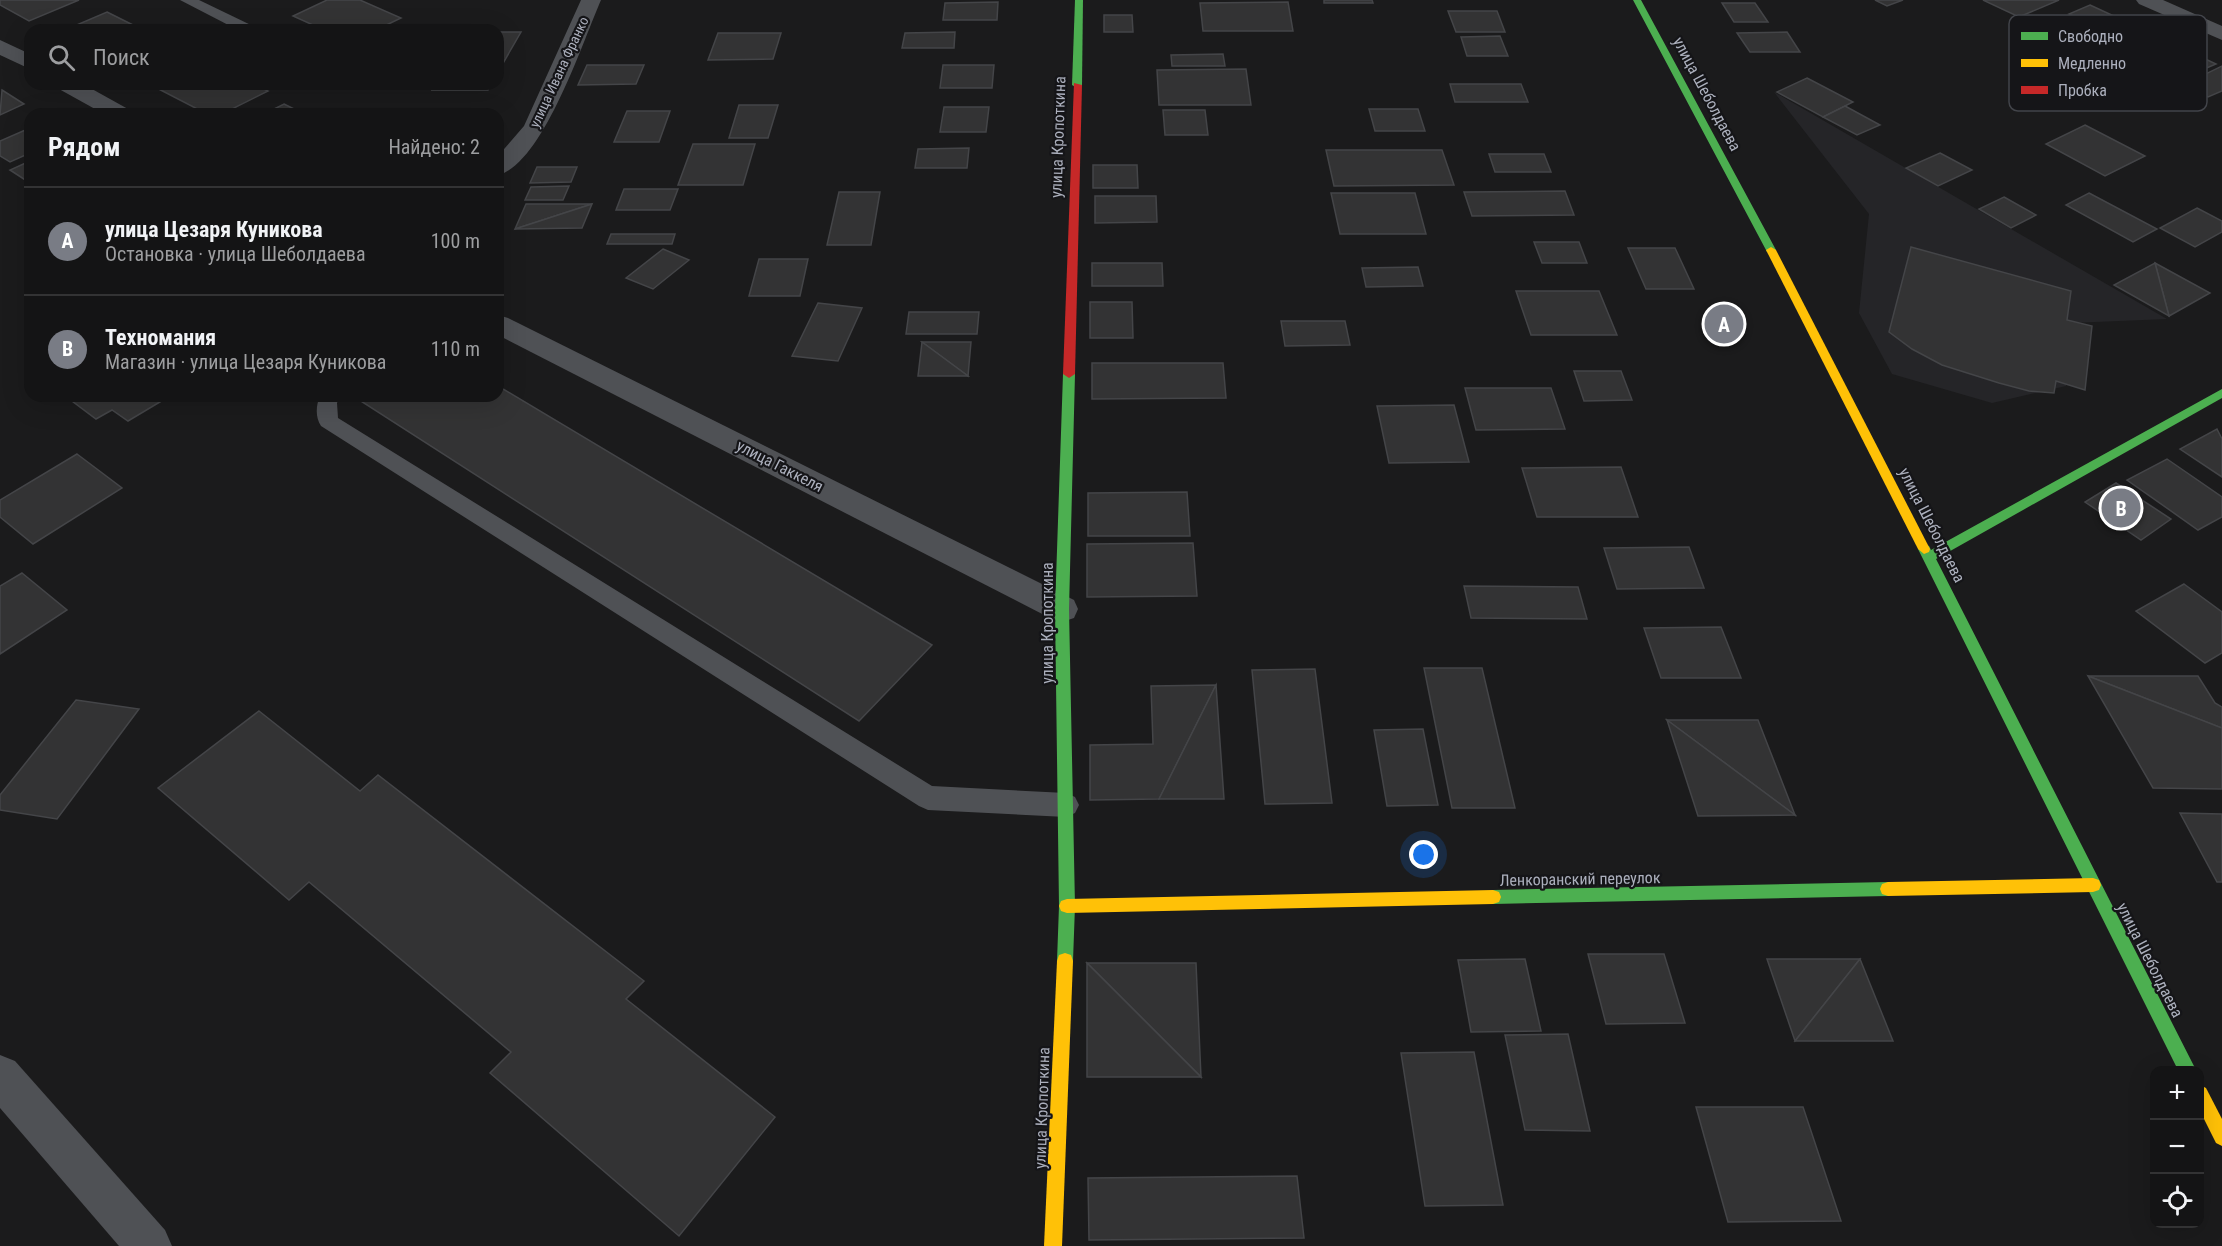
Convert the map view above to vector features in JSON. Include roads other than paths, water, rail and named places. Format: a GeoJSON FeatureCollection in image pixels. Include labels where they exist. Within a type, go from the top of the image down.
{"type":"FeatureCollection","features":[{"type":"Feature","properties":{"kind":"street","name":"улица Ивана Франко"},"geometry":{"type":"LineString","coordinates":[[504,163],[517,151],[535,128],[548,103],[591,0]]}},
{"type":"Feature","properties":{"kind":"street","name":"улица Кропоткина"},"geometry":{"type":"LineString","coordinates":[[1053,1246],[1067,906],[1062,609],[1078,0]]}},
{"type":"Feature","properties":{"kind":"street","name":"улица Шеболдаева"},"geometry":{"type":"LineString","coordinates":[[1637,0],[1809,319],[2184,1066]]}},
{"type":"Feature","properties":{"kind":"street"},"geometry":{"type":"LineString","coordinates":[[2146,0],[2180,15]]}},
{"type":"Feature","properties":{"kind":"street"},"geometry":{"type":"LineString","coordinates":[[2207,27],[2222,34]]}},
{"type":"Feature","properties":{"kind":"street"},"geometry":{"type":"LineString","coordinates":[[0,46],[24,60]]}},
{"type":"Feature","properties":{"kind":"street"},"geometry":{"type":"LineString","coordinates":[[78,90],[109,108]]}},
{"type":"Feature","properties":{"kind":"street","name":"улица Гаккеля"},"geometry":{"type":"LineString","coordinates":[[504,327],[1062,609]]}},
{"type":"Feature","properties":{"kind":"street"},"geometry":{"type":"LineString","coordinates":[[1930,556],[2222,393]]}},
{"type":"Feature","properties":{"kind":"street","name":"Ленкоранский переулок"},"geometry":{"type":"LineString","coordinates":[[1067,906],[2093,885]]}},
{"type":"Feature","properties":{"kind":"street"},"geometry":{"type":"LineString","coordinates":[[0,1076],[149,1246]]}},
{"type":"Feature","properties":{"kind":"street"},"geometry":{"type":"LineString","coordinates":[[2204,1094],[2222,1110]]}},
{"type":"Feature","properties":{"kind":"street"},"geometry":{"type":"LineString","coordinates":[[2204,1103],[2222,1137]]}},
{"type":"Feature","properties":{"kind":"lane"},"geometry":{"type":"LineString","coordinates":[[187,0],[237,24]]}},
{"type":"Feature","properties":{"kind":"lane"},"geometry":{"type":"LineString","coordinates":[[327,402],[328,421],[928,798],[1066,805]]}},
{"type":"Feature","properties":{"kind":"place","name":"улица Цезаря Куникова"},"geometry":{"type":"Point","coordinates":[1724,324]}},
{"type":"Feature","properties":{"kind":"place","name":"Техномания"},"geometry":{"type":"Point","coordinates":[2121,508]}}]}
